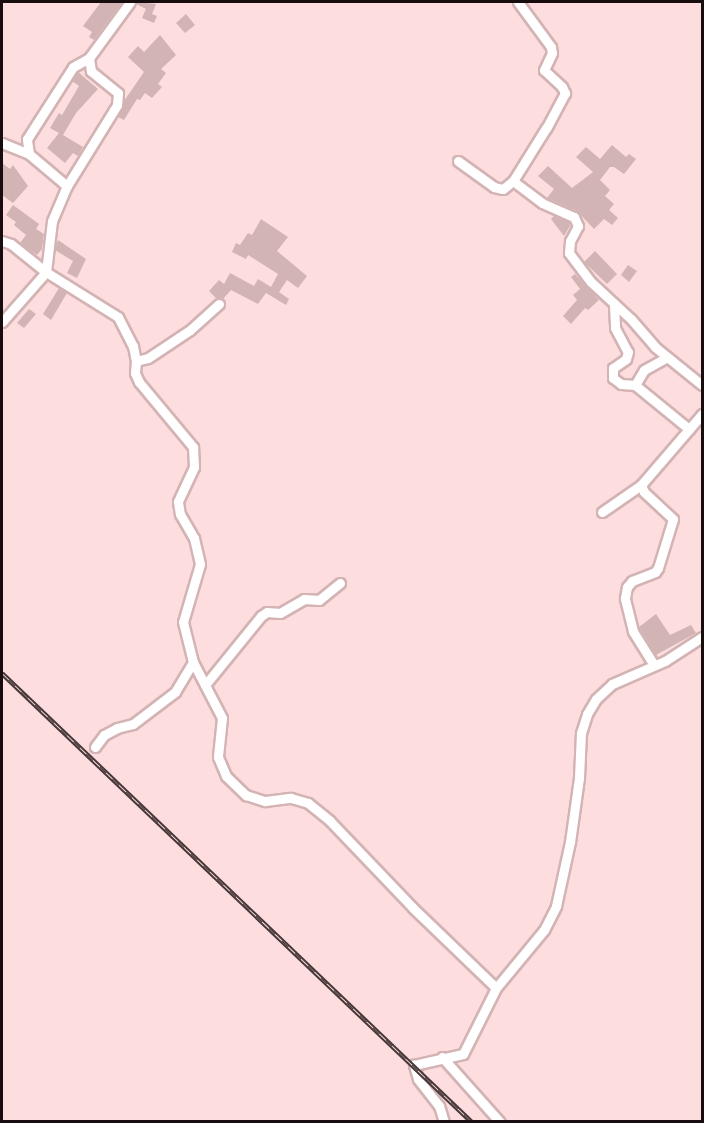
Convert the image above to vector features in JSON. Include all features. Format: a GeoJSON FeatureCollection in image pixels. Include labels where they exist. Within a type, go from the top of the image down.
{"type":"FeatureCollection","features":[{"type":"Feature","properties":{"kind":"street"},"geometry":{"type":"LineString","coordinates":[[29,154],[27,139],[68,74],[78,63],[89,58],[130,2]]}},
{"type":"Feature","properties":{"kind":"street"},"geometry":{"type":"LineString","coordinates":[[458,161],[494,187],[503,189],[513,181],[546,129],[564,93],[562,87],[544,70],[553,52],[551,47],[518,2]]}},
{"type":"Feature","properties":{"kind":"street"},"geometry":{"type":"LineString","coordinates":[[2,322],[46,272],[52,221],[68,186],[110,119],[119,98],[115,89],[92,71],[89,58]]}},
{"type":"Feature","properties":{"kind":"street"},"geometry":{"type":"LineString","coordinates":[[2,143],[29,154],[68,186]]}},
{"type":"Feature","properties":{"kind":"street"},"geometry":{"type":"LineString","coordinates":[[513,181],[542,203],[566,212],[578,221],[569,254],[614,306],[631,319],[667,357],[702,385]]}},
{"type":"Feature","properties":{"kind":"street"},"geometry":{"type":"LineString","coordinates":[[2,241],[11,244],[46,272],[118,316],[124,326],[136,361],[135,373],[139,382],[193,447],[194,467],[178,502],[180,514],[194,538],[200,564],[183,622],[193,662],[222,718],[218,757],[220,766],[231,782],[246,795],[265,801],[291,798],[308,804],[323,815],[413,908],[496,988]]}},
{"type":"Feature","properties":{"kind":"street"},"geometry":{"type":"LineString","coordinates":[[136,361],[148,358],[190,330],[219,304]]}},
{"type":"Feature","properties":{"kind":"street"},"geometry":{"type":"LineString","coordinates":[[614,306],[615,328],[628,352],[626,359],[613,368],[612,374],[621,384],[635,386],[689,429]]}},
{"type":"Feature","properties":{"kind":"street"},"geometry":{"type":"LineString","coordinates":[[635,386],[644,370],[667,357]]}},
{"type":"Feature","properties":{"kind":"street"},"geometry":{"type":"LineString","coordinates":[[602,512],[641,485],[702,414]]}},
{"type":"Feature","properties":{"kind":"street"},"geometry":{"type":"LineString","coordinates":[[641,485],[644,492],[673,519],[669,539],[655,572],[632,581],[627,586],[625,598],[633,631],[654,666]]}},
{"type":"Feature","properties":{"kind":"street"},"geometry":{"type":"LineString","coordinates":[[205,686],[261,616],[267,612],[280,613],[301,600],[319,600],[340,583]]}},
{"type":"Feature","properties":{"kind":"street"},"geometry":{"type":"LineString","coordinates":[[444,1122],[439,1106],[418,1079],[414,1065],[463,1054],[496,988],[544,930],[556,906],[570,842],[579,778],[581,733],[587,714],[596,699],[612,684],[654,666],[702,637]]}},
{"type":"Feature","properties":{"kind":"street"},"geometry":{"type":"LineString","coordinates":[[95,747],[105,735],[117,728],[133,724],[167,699],[175,692],[193,662]]}},
{"type":"Feature","properties":{"kind":"street"},"geometry":{"type":"LineString","coordinates":[[442,1058],[500,1122]]}},
{"type":"Feature","properties":{"kind":"building"},"geometry":{"type":"Polygon","coordinates":[[[101,2],[122,2],[94,40],[89,37],[92,32],[83,26],[101,2]]]}},
{"type":"Feature","properties":{"kind":"building"},"geometry":{"type":"Polygon","coordinates":[[[137,2],[156,4],[152,14],[157,16],[154,23],[142,18],[146,9],[136,4],[137,2]]]}},
{"type":"Feature","properties":{"kind":"building"},"geometry":{"type":"Polygon","coordinates":[[[186,14],[195,25],[185,33],[176,23],[186,14]]]}},
{"type":"Feature","properties":{"kind":"building"},"geometry":{"type":"Polygon","coordinates":[[[160,35],[176,55],[161,69],[166,73],[158,84],[162,87],[152,98],[145,93],[140,100],[137,99],[124,120],[118,117],[124,101],[144,72],[128,57],[138,46],[144,52],[160,35]]]}},
{"type":"Feature","properties":{"kind":"building"},"geometry":{"type":"Polygon","coordinates":[[[78,72],[98,89],[76,113],[63,135],[83,147],[78,156],[73,153],[65,163],[47,148],[59,133],[50,128],[59,113],[62,115],[79,86],[72,81],[78,72]]]}},
{"type":"Feature","properties":{"kind":"building"},"geometry":{"type":"Polygon","coordinates":[[[612,145],[626,157],[629,154],[636,159],[624,174],[610,167],[600,180],[610,190],[605,196],[614,204],[609,210],[618,218],[612,225],[604,219],[594,229],[577,211],[547,198],[554,189],[538,176],[548,166],[572,188],[593,172],[576,157],[586,147],[600,159],[612,145]]]}},
{"type":"Feature","properties":{"kind":"building"},"geometry":{"type":"Polygon","coordinates":[[[2,163],[10,169],[13,165],[28,186],[13,203],[2,195],[2,163]]]}},
{"type":"Feature","properties":{"kind":"building"},"geometry":{"type":"Polygon","coordinates":[[[13,205],[39,224],[36,229],[44,234],[42,249],[37,255],[20,243],[26,235],[14,225],[16,222],[6,215],[13,205]]]}},
{"type":"Feature","properties":{"kind":"building"},"geometry":{"type":"Polygon","coordinates":[[[554,216],[569,222],[570,226],[564,236],[551,219],[554,216]]]}},
{"type":"Feature","properties":{"kind":"building"},"geometry":{"type":"Polygon","coordinates":[[[261,219],[288,237],[277,251],[307,276],[298,288],[287,280],[279,292],[289,299],[286,305],[266,293],[258,304],[231,290],[223,299],[216,298],[209,291],[219,280],[224,284],[230,273],[254,286],[258,279],[271,287],[278,274],[248,255],[246,259],[232,252],[236,243],[240,245],[248,233],[252,235],[261,219]]]}},
{"type":"Feature","properties":{"kind":"building"},"geometry":{"type":"Polygon","coordinates":[[[58,240],[86,259],[77,278],[67,273],[73,261],[55,250],[58,240]]]}},
{"type":"Feature","properties":{"kind":"building"},"geometry":{"type":"Polygon","coordinates":[[[595,251],[617,274],[607,284],[584,262],[595,251]]]}},
{"type":"Feature","properties":{"kind":"building"},"geometry":{"type":"Polygon","coordinates":[[[628,265],[637,271],[629,282],[621,275],[628,265]]]}},
{"type":"Feature","properties":{"kind":"building"},"geometry":{"type":"Polygon","coordinates":[[[575,274],[599,300],[588,310],[585,308],[571,324],[563,316],[577,300],[573,295],[580,289],[571,277],[575,274]]]}},
{"type":"Feature","properties":{"kind":"building"},"geometry":{"type":"Polygon","coordinates":[[[59,288],[67,293],[51,320],[43,314],[59,288]]]}},
{"type":"Feature","properties":{"kind":"building"},"geometry":{"type":"Polygon","coordinates":[[[29,309],[36,314],[24,328],[17,323],[29,309]]]}},
{"type":"Feature","properties":{"kind":"building"},"geometry":{"type":"Polygon","coordinates":[[[656,614],[670,635],[691,625],[696,633],[656,655],[639,627],[656,614]]]}},
{"type":"Feature","properties":{"kind":"railway"},"geometry":{"type":"LineString","coordinates":[[2,673],[472,1122]]}}]}
